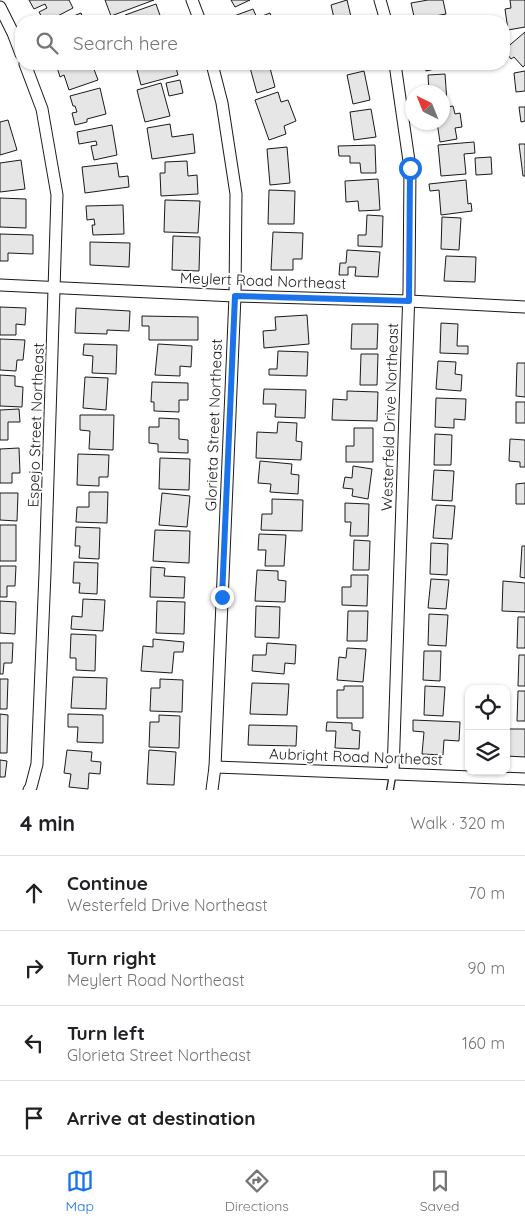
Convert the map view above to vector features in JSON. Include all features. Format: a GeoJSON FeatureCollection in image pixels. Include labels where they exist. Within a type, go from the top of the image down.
{"type":"FeatureCollection","features":[{"type":"Feature","properties":{"kind":"street"},"geometry":{"type":"LineString","coordinates":[[192,0],[198,15]]}},
{"type":"Feature","properties":{"kind":"street"},"geometry":{"type":"LineString","coordinates":[[380,0],[384,15]]}},
{"type":"Feature","properties":{"kind":"street"},"geometry":{"type":"LineString","coordinates":[[0,8],[15,38]]}},
{"type":"Feature","properties":{"kind":"street","name":"Espejo Street Northeast"},"geometry":{"type":"LineString","coordinates":[[27,70],[42,109],[57,195],[46,573],[37,764],[29,790]]}},
{"type":"Feature","properties":{"kind":"street","name":"Glorieta Street Northeast"},"geometry":{"type":"LineString","coordinates":[[212,790],[215,767],[235,296],[236,194],[222,103],[214,70]]}},
{"type":"Feature","properties":{"kind":"street","name":"Westerfeld Drive Northeast"},"geometry":{"type":"LineString","coordinates":[[392,773],[409,301],[410,168],[396,70]]}},
{"type":"Feature","properties":{"kind":"street","name":"Meylert Road Northeast"},"geometry":{"type":"LineString","coordinates":[[0,285],[525,307]]}},
{"type":"Feature","properties":{"kind":"street","name":"Aubright Road Northeast"},"geometry":{"type":"LineString","coordinates":[[215,767],[525,779]]}},
{"type":"Feature","properties":{"kind":"lane"},"geometry":{"type":"LineString","coordinates":[[390,790],[392,773]]}},
{"type":"Feature","properties":{"kind":"building"},"geometry":{"type":"Polygon","coordinates":[[[29,0],[69,0],[73,8],[60,15],[41,15],[39,12],[47,8],[45,4],[34,9],[29,0]]]}},
{"type":"Feature","properties":{"kind":"building"},"geometry":{"type":"Polygon","coordinates":[[[105,0],[154,0],[114,15],[111,15],[105,0]]]}},
{"type":"Feature","properties":{"kind":"building"},"geometry":{"type":"Polygon","coordinates":[[[231,0],[250,0],[235,7],[231,0]]]}},
{"type":"Feature","properties":{"kind":"building"},"geometry":{"type":"Polygon","coordinates":[[[347,0],[351,15],[333,15],[331,5],[347,0]]]}},
{"type":"Feature","properties":{"kind":"building"},"geometry":{"type":"Polygon","coordinates":[[[443,0],[446,14],[414,15],[411,3],[443,0]]]}},
{"type":"Feature","properties":{"kind":"building"},"geometry":{"type":"Polygon","coordinates":[[[510,0],[525,0],[525,27],[510,30],[510,15],[506,15],[505,9],[511,8],[510,0]]]}},
{"type":"Feature","properties":{"kind":"building"},"geometry":{"type":"Polygon","coordinates":[[[156,4],[160,15],[125,15],[156,4]]]}},
{"type":"Feature","properties":{"kind":"building"},"geometry":{"type":"Polygon","coordinates":[[[253,9],[256,15],[237,15],[253,9]]]}},
{"type":"Feature","properties":{"kind":"building"},"geometry":{"type":"Polygon","coordinates":[[[525,32],[525,65],[523,67],[514,57],[510,58],[510,45],[525,32]]]}},
{"type":"Feature","properties":{"kind":"building"},"geometry":{"type":"Polygon","coordinates":[[[58,70],[94,70],[98,80],[69,90],[64,75],[60,77],[58,70]]]}},
{"type":"Feature","properties":{"kind":"building"},"geometry":{"type":"Polygon","coordinates":[[[137,70],[177,70],[178,75],[141,85],[137,70]]]}},
{"type":"Feature","properties":{"kind":"building"},"geometry":{"type":"Polygon","coordinates":[[[251,70],[271,70],[275,87],[257,93],[251,70]]]}},
{"type":"Feature","properties":{"kind":"building"},"geometry":{"type":"Polygon","coordinates":[[[364,71],[370,100],[353,104],[347,75],[364,71]]]}},
{"type":"Feature","properties":{"kind":"building"},"geometry":{"type":"Polygon","coordinates":[[[525,71],[525,91],[516,92],[514,73],[525,71]]]}},
{"type":"Feature","properties":{"kind":"building"},"geometry":{"type":"Polygon","coordinates":[[[445,74],[446,85],[429,85],[428,75],[445,74]]]}},
{"type":"Feature","properties":{"kind":"building"},"geometry":{"type":"Polygon","coordinates":[[[180,80],[183,93],[169,96],[166,83],[180,80]]]}},
{"type":"Feature","properties":{"kind":"building"},"geometry":{"type":"Polygon","coordinates":[[[161,83],[170,116],[145,122],[137,90],[161,83]]]}},
{"type":"Feature","properties":{"kind":"building"},"geometry":{"type":"Polygon","coordinates":[[[100,88],[106,114],[87,119],[87,122],[75,125],[72,113],[77,112],[70,96],[100,88]]]}},
{"type":"Feature","properties":{"kind":"building"},"geometry":{"type":"Polygon","coordinates":[[[278,92],[281,102],[288,100],[296,121],[284,126],[286,134],[269,140],[255,100],[278,92]]]}},
{"type":"Feature","properties":{"kind":"building"},"geometry":{"type":"Polygon","coordinates":[[[453,106],[455,114],[460,113],[462,127],[455,128],[457,139],[440,142],[438,130],[450,130],[450,107],[453,106]]]}},
{"type":"Feature","properties":{"kind":"building"},"geometry":{"type":"Polygon","coordinates":[[[519,107],[525,107],[525,121],[521,122],[519,107]]]}},
{"type":"Feature","properties":{"kind":"building"},"geometry":{"type":"Polygon","coordinates":[[[371,109],[376,137],[354,140],[350,112],[371,109]]]}},
{"type":"Feature","properties":{"kind":"building"},"geometry":{"type":"Polygon","coordinates":[[[8,120],[17,150],[0,155],[0,122],[8,120]]]}},
{"type":"Feature","properties":{"kind":"building"},"geometry":{"type":"Polygon","coordinates":[[[170,124],[172,137],[193,134],[195,153],[152,159],[147,128],[170,124]]]}},
{"type":"Feature","properties":{"kind":"building"},"geometry":{"type":"Polygon","coordinates":[[[112,125],[117,155],[94,160],[91,146],[97,145],[96,141],[79,144],[77,132],[112,125]]]}},
{"type":"Feature","properties":{"kind":"building"},"geometry":{"type":"Polygon","coordinates":[[[474,142],[475,153],[464,154],[466,174],[441,176],[438,145],[474,142]]]}},
{"type":"Feature","properties":{"kind":"building"},"geometry":{"type":"Polygon","coordinates":[[[519,144],[525,144],[525,176],[523,176],[519,144]]]}},
{"type":"Feature","properties":{"kind":"building"},"geometry":{"type":"Polygon","coordinates":[[[375,145],[376,173],[361,173],[360,163],[350,163],[350,156],[339,156],[338,146],[375,145]]]}},
{"type":"Feature","properties":{"kind":"building"},"geometry":{"type":"Polygon","coordinates":[[[287,147],[290,183],[270,185],[267,149],[287,147]]]}},
{"type":"Feature","properties":{"kind":"building"},"geometry":{"type":"Polygon","coordinates":[[[491,157],[492,174],[476,175],[475,158],[491,157]]]}},
{"type":"Feature","properties":{"kind":"building"},"geometry":{"type":"Polygon","coordinates":[[[21,160],[25,189],[0,192],[0,163],[21,160]]]}},
{"type":"Feature","properties":{"kind":"building"},"geometry":{"type":"Polygon","coordinates":[[[187,161],[188,176],[197,175],[198,194],[161,196],[160,173],[165,173],[165,162],[187,161]]]}},
{"type":"Feature","properties":{"kind":"building"},"geometry":{"type":"Polygon","coordinates":[[[117,163],[119,177],[128,176],[129,187],[85,193],[82,167],[117,163]]]}},
{"type":"Feature","properties":{"kind":"building"},"geometry":{"type":"Polygon","coordinates":[[[378,179],[380,210],[359,211],[358,201],[346,202],[345,181],[378,179]]]}},
{"type":"Feature","properties":{"kind":"building"},"geometry":{"type":"Polygon","coordinates":[[[466,180],[468,204],[471,203],[472,211],[441,215],[439,190],[430,191],[429,184],[466,180]]]}},
{"type":"Feature","properties":{"kind":"building"},"geometry":{"type":"Polygon","coordinates":[[[269,190],[295,191],[294,224],[268,224],[269,190]]]}},
{"type":"Feature","properties":{"kind":"building"},"geometry":{"type":"Polygon","coordinates":[[[0,198],[26,199],[26,228],[0,227],[0,198]]]}},
{"type":"Feature","properties":{"kind":"building"},"geometry":{"type":"Polygon","coordinates":[[[165,200],[200,201],[198,233],[164,232],[165,200]]]}},
{"type":"Feature","properties":{"kind":"building"},"geometry":{"type":"Polygon","coordinates":[[[123,205],[124,234],[93,235],[92,225],[95,225],[94,219],[87,220],[86,206],[123,205]]]}},
{"type":"Feature","properties":{"kind":"building"},"geometry":{"type":"Polygon","coordinates":[[[367,215],[383,216],[382,247],[358,246],[358,235],[366,235],[367,215]]]}},
{"type":"Feature","properties":{"kind":"building"},"geometry":{"type":"Polygon","coordinates":[[[442,217],[461,218],[459,250],[441,249],[442,217]]]}},
{"type":"Feature","properties":{"kind":"building"},"geometry":{"type":"Polygon","coordinates":[[[273,232],[303,233],[302,259],[293,259],[293,270],[271,270],[273,232]]]}},
{"type":"Feature","properties":{"kind":"building"},"geometry":{"type":"Polygon","coordinates":[[[0,234],[33,235],[33,254],[8,253],[8,261],[0,261],[0,234]]]}},
{"type":"Feature","properties":{"kind":"building"},"geometry":{"type":"Polygon","coordinates":[[[173,236],[200,237],[199,271],[172,270],[173,236]]]}},
{"type":"Feature","properties":{"kind":"building"},"geometry":{"type":"Polygon","coordinates":[[[90,242],[130,243],[129,267],[90,265],[90,242]]]}},
{"type":"Feature","properties":{"kind":"building"},"geometry":{"type":"Polygon","coordinates":[[[347,250],[380,252],[378,277],[355,276],[356,267],[348,267],[348,275],[339,275],[340,263],[346,263],[347,250]]]}},
{"type":"Feature","properties":{"kind":"building"},"geometry":{"type":"Polygon","coordinates":[[[446,256],[476,257],[475,282],[444,281],[446,256]]]}},
{"type":"Feature","properties":{"kind":"building"},"geometry":{"type":"Polygon","coordinates":[[[0,307],[26,308],[25,325],[16,324],[16,335],[0,335],[0,307]]]}},
{"type":"Feature","properties":{"kind":"building"},"geometry":{"type":"Polygon","coordinates":[[[76,308],[130,311],[129,331],[107,330],[107,334],[75,333],[76,308]]]}},
{"type":"Feature","properties":{"kind":"building"},"geometry":{"type":"Polygon","coordinates":[[[307,315],[309,344],[264,348],[263,331],[276,330],[275,317],[307,315]]]}},
{"type":"Feature","properties":{"kind":"building"},"geometry":{"type":"Polygon","coordinates":[[[142,316],[198,317],[198,340],[149,340],[149,326],[142,326],[142,316]]]}},
{"type":"Feature","properties":{"kind":"building"},"geometry":{"type":"Polygon","coordinates":[[[441,323],[458,324],[457,346],[468,346],[468,354],[440,353],[441,323]]]}},
{"type":"Feature","properties":{"kind":"building"},"geometry":{"type":"Polygon","coordinates":[[[352,324],[378,324],[377,349],[351,349],[352,324]]]}},
{"type":"Feature","properties":{"kind":"building"},"geometry":{"type":"Polygon","coordinates":[[[0,339],[25,340],[23,360],[17,360],[16,371],[0,370],[0,339]]]}},
{"type":"Feature","properties":{"kind":"building"},"geometry":{"type":"Polygon","coordinates":[[[84,344],[117,345],[116,374],[92,373],[93,356],[83,355],[84,344]]]}},
{"type":"Feature","properties":{"kind":"building"},"geometry":{"type":"Polygon","coordinates":[[[158,344],[192,346],[191,367],[180,366],[180,376],[155,375],[158,344]]]}},
{"type":"Feature","properties":{"kind":"building"},"geometry":{"type":"Polygon","coordinates":[[[278,351],[308,352],[307,376],[269,375],[269,369],[277,369],[278,351]]]}},
{"type":"Feature","properties":{"kind":"building"},"geometry":{"type":"Polygon","coordinates":[[[361,354],[378,354],[377,385],[360,385],[361,354]]]}},
{"type":"Feature","properties":{"kind":"building"},"geometry":{"type":"Polygon","coordinates":[[[438,361],[456,362],[455,374],[462,375],[461,391],[436,389],[438,361]]]}},
{"type":"Feature","properties":{"kind":"building"},"geometry":{"type":"Polygon","coordinates":[[[517,363],[525,363],[525,397],[516,396],[517,363]]]}},
{"type":"Feature","properties":{"kind":"building"},"geometry":{"type":"Polygon","coordinates":[[[0,375],[15,376],[15,386],[23,387],[22,407],[0,406],[0,375]]]}},
{"type":"Feature","properties":{"kind":"building"},"geometry":{"type":"Polygon","coordinates":[[[85,377],[108,378],[106,410],[83,408],[85,377]]]}},
{"type":"Feature","properties":{"kind":"building"},"geometry":{"type":"Polygon","coordinates":[[[152,382],[188,383],[188,400],[179,400],[179,412],[154,411],[154,402],[151,402],[152,382]]]}},
{"type":"Feature","properties":{"kind":"building"},"geometry":{"type":"Polygon","coordinates":[[[264,389],[306,390],[305,418],[275,417],[276,404],[263,404],[264,389]]]}},
{"type":"Feature","properties":{"kind":"building"},"geometry":{"type":"Polygon","coordinates":[[[347,391],[378,392],[377,421],[332,420],[333,399],[347,400],[347,391]]]}},
{"type":"Feature","properties":{"kind":"building"},"geometry":{"type":"Polygon","coordinates":[[[436,398],[466,399],[465,420],[454,419],[454,428],[435,427],[436,398]]]}},
{"type":"Feature","properties":{"kind":"building"},"geometry":{"type":"Polygon","coordinates":[[[516,402],[525,402],[525,423],[516,423],[516,402]]]}},
{"type":"Feature","properties":{"kind":"building"},"geometry":{"type":"Polygon","coordinates":[[[19,409],[20,422],[8,422],[8,440],[0,440],[0,410],[19,409]]]}},
{"type":"Feature","properties":{"kind":"building"},"geometry":{"type":"Polygon","coordinates":[[[80,415],[114,415],[113,450],[89,449],[90,431],[80,430],[80,415]]]}},
{"type":"Feature","properties":{"kind":"building"},"geometry":{"type":"Polygon","coordinates":[[[159,418],[179,419],[179,439],[188,440],[188,453],[158,452],[158,444],[149,443],[149,427],[159,427],[159,418]]]}},
{"type":"Feature","properties":{"kind":"building"},"geometry":{"type":"Polygon","coordinates":[[[278,422],[297,423],[296,441],[302,442],[301,460],[256,458],[257,432],[277,433],[278,422]]]}},
{"type":"Feature","properties":{"kind":"building"},"geometry":{"type":"Polygon","coordinates":[[[354,428],[373,428],[373,462],[346,462],[346,446],[354,446],[354,428]]]}},
{"type":"Feature","properties":{"kind":"building"},"geometry":{"type":"Polygon","coordinates":[[[435,434],[452,435],[451,465],[434,465],[435,434]]]}},
{"type":"Feature","properties":{"kind":"building"},"geometry":{"type":"Polygon","coordinates":[[[510,439],[525,440],[525,467],[520,467],[520,462],[509,461],[510,439]]]}},
{"type":"Feature","properties":{"kind":"building"},"geometry":{"type":"Polygon","coordinates":[[[19,448],[20,473],[12,473],[12,483],[0,483],[0,449],[19,448]]]}},
{"type":"Feature","properties":{"kind":"building"},"geometry":{"type":"Polygon","coordinates":[[[78,454],[109,455],[108,477],[99,477],[99,486],[77,485],[78,454]]]}},
{"type":"Feature","properties":{"kind":"building"},"geometry":{"type":"Polygon","coordinates":[[[160,458],[190,459],[189,490],[159,489],[160,458]]]}},
{"type":"Feature","properties":{"kind":"building"},"geometry":{"type":"Polygon","coordinates":[[[260,461],[292,464],[291,474],[299,475],[298,494],[270,492],[271,484],[258,483],[260,461]]]}},
{"type":"Feature","properties":{"kind":"building"},"geometry":{"type":"Polygon","coordinates":[[[353,466],[372,469],[368,499],[352,496],[353,489],[343,488],[345,477],[352,478],[353,466]]]}},
{"type":"Feature","properties":{"kind":"building"},"geometry":{"type":"Polygon","coordinates":[[[434,470],[454,471],[452,501],[432,500],[434,470]]]}},
{"type":"Feature","properties":{"kind":"building"},"geometry":{"type":"Polygon","coordinates":[[[525,483],[525,504],[516,504],[516,484],[525,483]]]}},
{"type":"Feature","properties":{"kind":"building"},"geometry":{"type":"Polygon","coordinates":[[[89,492],[108,492],[107,523],[76,522],[77,507],[89,507],[89,492]]]}},
{"type":"Feature","properties":{"kind":"building"},"geometry":{"type":"Polygon","coordinates":[[[0,493],[18,493],[17,521],[0,520],[0,493]]]}},
{"type":"Feature","properties":{"kind":"building"},"geometry":{"type":"Polygon","coordinates":[[[162,493],[190,496],[187,527],[159,525],[162,493]]]}},
{"type":"Feature","properties":{"kind":"building"},"geometry":{"type":"Polygon","coordinates":[[[272,499],[303,500],[302,531],[261,530],[262,514],[272,514],[272,499]]]}},
{"type":"Feature","properties":{"kind":"building"},"geometry":{"type":"Polygon","coordinates":[[[345,503],[369,504],[368,536],[350,536],[351,522],[345,522],[345,503]]]}},
{"type":"Feature","properties":{"kind":"building"},"geometry":{"type":"Polygon","coordinates":[[[436,505],[455,506],[452,539],[433,538],[436,505]]]}},
{"type":"Feature","properties":{"kind":"building"},"geometry":{"type":"Polygon","coordinates":[[[0,525],[16,525],[16,561],[0,561],[0,525]]]}},
{"type":"Feature","properties":{"kind":"building"},"geometry":{"type":"Polygon","coordinates":[[[76,527],[100,528],[99,559],[79,558],[80,546],[75,546],[76,527]]]}},
{"type":"Feature","properties":{"kind":"building"},"geometry":{"type":"Polygon","coordinates":[[[155,530],[190,531],[189,563],[153,561],[155,530]]]}},
{"type":"Feature","properties":{"kind":"building"},"geometry":{"type":"Polygon","coordinates":[[[259,534],[286,535],[284,566],[265,566],[266,550],[258,550],[259,534]]]}},
{"type":"Feature","properties":{"kind":"building"},"geometry":{"type":"Polygon","coordinates":[[[354,540],[370,541],[369,570],[353,570],[354,540]]]}},
{"type":"Feature","properties":{"kind":"building"},"geometry":{"type":"Polygon","coordinates":[[[431,543],[448,544],[447,575],[430,574],[431,543]]]}},
{"type":"Feature","properties":{"kind":"building"},"geometry":{"type":"Polygon","coordinates":[[[522,546],[525,546],[525,578],[520,577],[522,546]]]}},
{"type":"Feature","properties":{"kind":"building"},"geometry":{"type":"Polygon","coordinates":[[[74,562],[98,563],[97,594],[79,593],[80,583],[73,583],[74,562]]]}},
{"type":"Feature","properties":{"kind":"building"},"geometry":{"type":"Polygon","coordinates":[[[0,566],[16,566],[15,586],[7,586],[7,597],[0,597],[0,566]]]}},
{"type":"Feature","properties":{"kind":"building"},"geometry":{"type":"Polygon","coordinates":[[[151,567],[165,568],[164,576],[185,577],[184,598],[150,597],[151,567]]]}},
{"type":"Feature","properties":{"kind":"building"},"geometry":{"type":"Polygon","coordinates":[[[257,570],[278,571],[278,580],[286,581],[285,602],[255,601],[257,570]]]}},
{"type":"Feature","properties":{"kind":"building"},"geometry":{"type":"Polygon","coordinates":[[[351,575],[368,575],[367,606],[342,605],[342,587],[351,587],[351,575]]]}},
{"type":"Feature","properties":{"kind":"building"},"geometry":{"type":"Polygon","coordinates":[[[431,579],[449,580],[446,609],[428,608],[431,579]]]}},
{"type":"Feature","properties":{"kind":"building"},"geometry":{"type":"Polygon","coordinates":[[[503,581],[525,583],[525,612],[502,611],[503,581]]]}},
{"type":"Feature","properties":{"kind":"building"},"geometry":{"type":"Polygon","coordinates":[[[83,599],[105,600],[103,631],[71,629],[72,616],[82,617],[83,599]]]}},
{"type":"Feature","properties":{"kind":"building"},"geometry":{"type":"Polygon","coordinates":[[[0,601],[16,602],[15,634],[0,633],[0,601]]]}},
{"type":"Feature","properties":{"kind":"building"},"geometry":{"type":"Polygon","coordinates":[[[157,601],[185,602],[184,634],[156,633],[157,601]]]}},
{"type":"Feature","properties":{"kind":"building"},"geometry":{"type":"Polygon","coordinates":[[[256,606],[280,607],[279,638],[255,637],[256,606]]]}},
{"type":"Feature","properties":{"kind":"building"},"geometry":{"type":"Polygon","coordinates":[[[348,611],[368,611],[367,641],[347,641],[348,611]]]}},
{"type":"Feature","properties":{"kind":"building"},"geometry":{"type":"Polygon","coordinates":[[[429,614],[448,615],[446,646],[428,645],[429,614]]]}},
{"type":"Feature","properties":{"kind":"building"},"geometry":{"type":"Polygon","coordinates":[[[518,617],[525,617],[525,648],[517,648],[518,617]]]}},
{"type":"Feature","properties":{"kind":"building"},"geometry":{"type":"Polygon","coordinates":[[[71,634],[96,635],[95,671],[76,670],[76,658],[70,658],[71,634]]]}},
{"type":"Feature","properties":{"kind":"building"},"geometry":{"type":"Polygon","coordinates":[[[153,639],[184,642],[183,652],[174,652],[172,673],[141,671],[143,646],[153,647],[153,639]]]}},
{"type":"Feature","properties":{"kind":"building"},"geometry":{"type":"Polygon","coordinates":[[[0,643],[13,643],[12,663],[4,663],[3,674],[0,674],[0,643]]]}},
{"type":"Feature","properties":{"kind":"building"},"geometry":{"type":"Polygon","coordinates":[[[267,643],[296,645],[295,664],[285,663],[284,674],[252,671],[253,655],[266,655],[267,643]]]}},
{"type":"Feature","properties":{"kind":"building"},"geometry":{"type":"Polygon","coordinates":[[[347,648],[366,649],[363,682],[337,680],[339,657],[346,658],[347,648]]]}},
{"type":"Feature","properties":{"kind":"building"},"geometry":{"type":"Polygon","coordinates":[[[424,651],[441,651],[440,681],[423,680],[424,651]]]}},
{"type":"Feature","properties":{"kind":"building"},"geometry":{"type":"Polygon","coordinates":[[[519,655],[525,655],[525,686],[518,686],[519,655]]]}},
{"type":"Feature","properties":{"kind":"building"},"geometry":{"type":"Polygon","coordinates":[[[73,677],[107,678],[106,709],[71,708],[73,677]]]}},
{"type":"Feature","properties":{"kind":"building"},"geometry":{"type":"Polygon","coordinates":[[[0,679],[8,679],[7,709],[0,709],[0,679]]]}},
{"type":"Feature","properties":{"kind":"building"},"geometry":{"type":"Polygon","coordinates":[[[160,679],[183,680],[182,712],[150,711],[151,688],[160,688],[160,679]]]}},
{"type":"Feature","properties":{"kind":"building"},"geometry":{"type":"Polygon","coordinates":[[[252,683],[289,684],[287,715],[250,714],[252,683]]]}},
{"type":"Feature","properties":{"kind":"building"},"geometry":{"type":"Polygon","coordinates":[[[344,686],[363,686],[363,718],[337,718],[337,690],[344,690],[344,686]]]}},
{"type":"Feature","properties":{"kind":"building"},"geometry":{"type":"Polygon","coordinates":[[[425,686],[445,687],[443,716],[424,715],[425,686]]]}},
{"type":"Feature","properties":{"kind":"building"},"geometry":{"type":"Polygon","coordinates":[[[518,691],[525,691],[525,721],[517,721],[518,691]]]}},
{"type":"Feature","properties":{"kind":"building"},"geometry":{"type":"Polygon","coordinates":[[[0,714],[8,715],[7,753],[0,753],[0,714]]]}},
{"type":"Feature","properties":{"kind":"building"},"geometry":{"type":"Polygon","coordinates":[[[68,714],[103,715],[103,743],[77,742],[78,727],[68,727],[68,714]]]}},
{"type":"Feature","properties":{"kind":"building"},"geometry":{"type":"Polygon","coordinates":[[[159,715],[180,716],[179,748],[149,747],[150,722],[159,722],[159,715]]]}},
{"type":"Feature","properties":{"kind":"building"},"geometry":{"type":"Polygon","coordinates":[[[413,720],[460,722],[459,741],[444,740],[443,755],[422,754],[424,732],[413,731],[413,720]]]}},
{"type":"Feature","properties":{"kind":"building"},"geometry":{"type":"Polygon","coordinates":[[[327,722],[352,723],[352,730],[360,731],[359,749],[335,748],[336,731],[326,731],[327,722]]]}},
{"type":"Feature","properties":{"kind":"building"},"geometry":{"type":"Polygon","coordinates":[[[249,725],[297,726],[296,746],[248,745],[249,725]]]}},
{"type":"Feature","properties":{"kind":"building"},"geometry":{"type":"Polygon","coordinates":[[[510,729],[525,729],[525,757],[510,756],[510,729]]]}},
{"type":"Feature","properties":{"kind":"building"},"geometry":{"type":"Polygon","coordinates":[[[67,750],[92,752],[91,761],[101,762],[100,774],[89,773],[88,789],[69,787],[71,774],[64,773],[67,750]]]}},
{"type":"Feature","properties":{"kind":"building"},"geometry":{"type":"Polygon","coordinates":[[[149,750],[176,752],[174,785],[147,784],[149,750]]]}},
{"type":"Feature","properties":{"kind":"building"},"geometry":{"type":"Polygon","coordinates":[[[0,760],[7,761],[5,777],[0,777],[0,760]]]}},
{"type":"Feature","properties":{"kind":"route"},"geometry":{"type":"LineString","coordinates":[[222,597],[235,296],[409,301],[410,168]]}}]}
